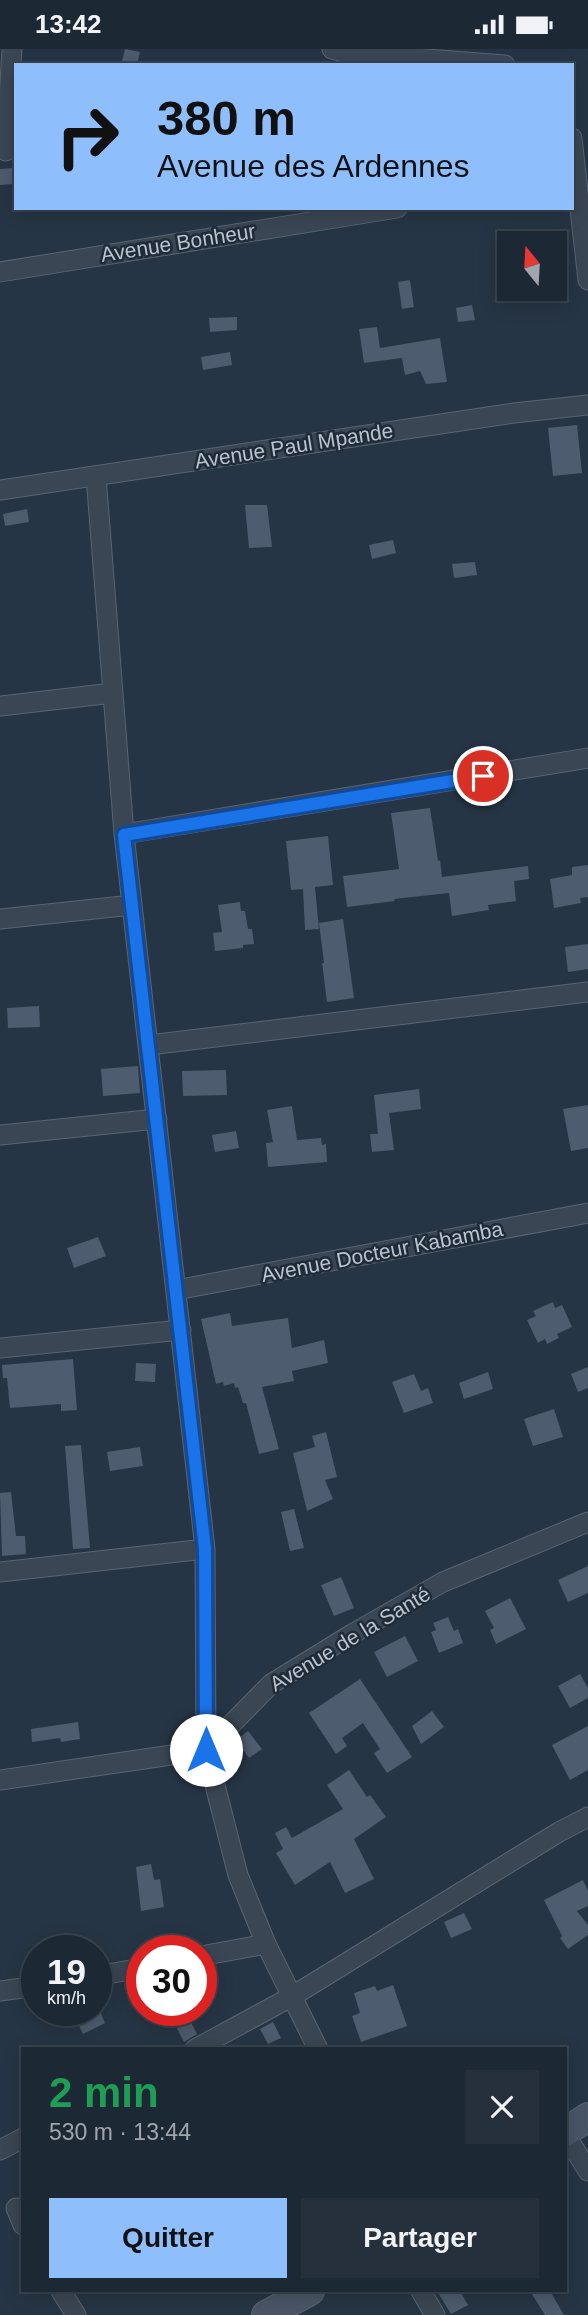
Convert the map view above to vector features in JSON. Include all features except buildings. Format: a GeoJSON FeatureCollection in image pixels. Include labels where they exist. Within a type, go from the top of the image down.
{"type":"FeatureCollection","features":[{"type":"Feature","properties":{"kind":"main road"},"geometry":{"type":"LineString","coordinates":[[567,2132],[588,2117]]}},
{"type":"Feature","properties":{"kind":"main road"},"geometry":{"type":"LineString","coordinates":[[266,2315],[308,2292]]}},
{"type":"Feature","properties":{"kind":"street"},"geometry":{"type":"LineString","coordinates":[[6,151],[12,49]]}},
{"type":"Feature","properties":{"kind":"street"},"geometry":{"type":"LineString","coordinates":[[332,49],[349,53],[479,63]]}},
{"type":"Feature","properties":{"kind":"street"},"geometry":{"type":"LineString","coordinates":[[574,150],[588,280]]}},
{"type":"Feature","properties":{"kind":"street","name":"Avenue Bonheur"},"geometry":{"type":"LineString","coordinates":[[0,272],[385,210]]}},
{"type":"Feature","properties":{"kind":"street","name":"Avenue Paul Mpande"},"geometry":{"type":"LineString","coordinates":[[0,490],[514,412],[588,405]]}},
{"type":"Feature","properties":{"kind":"street"},"geometry":{"type":"LineString","coordinates":[[96,476],[124,835],[205,1549],[206,1750],[238,1875],[265,1944],[317,2047]]}},
{"type":"Feature","properties":{"kind":"street"},"geometry":{"type":"LineString","coordinates":[[0,706],[113,693]]}},
{"type":"Feature","properties":{"kind":"street"},"geometry":{"type":"LineString","coordinates":[[124,835],[588,758]]}},
{"type":"Feature","properties":{"kind":"street"},"geometry":{"type":"LineString","coordinates":[[0,919],[132,905]]}},
{"type":"Feature","properties":{"kind":"street"},"geometry":{"type":"LineString","coordinates":[[149,1045],[588,992]]}},
{"type":"Feature","properties":{"kind":"street"},"geometry":{"type":"LineString","coordinates":[[0,1135],[157,1119]]}},
{"type":"Feature","properties":{"kind":"street","name":"Avenue Docteur Kabamba"},"geometry":{"type":"LineString","coordinates":[[176,1290],[588,1213]]}},
{"type":"Feature","properties":{"kind":"street"},"geometry":{"type":"LineString","coordinates":[[0,1348],[181,1330]]}},
{"type":"Feature","properties":{"kind":"street","name":"Avenue de la Santé"},"geometry":{"type":"LineString","coordinates":[[206,1750],[271,1684],[352,1634],[443,1582],[588,1522]]}},
{"type":"Feature","properties":{"kind":"street"},"geometry":{"type":"LineString","coordinates":[[0,1572],[205,1549]]}},
{"type":"Feature","properties":{"kind":"street"},"geometry":{"type":"LineString","coordinates":[[0,1780],[206,1750]]}},
{"type":"Feature","properties":{"kind":"street"},"geometry":{"type":"LineString","coordinates":[[199,2047],[291,1997],[559,1832],[588,1817]]}},
{"type":"Feature","properties":{"kind":"street"},"geometry":{"type":"LineString","coordinates":[[217,1953],[265,1944]]}},
{"type":"Feature","properties":{"kind":"street"},"geometry":{"type":"LineString","coordinates":[[0,1991],[21,1988]]}},
{"type":"Feature","properties":{"kind":"street"},"geometry":{"type":"LineString","coordinates":[[567,2136],[588,2171]]}},
{"type":"Feature","properties":{"kind":"street"},"geometry":{"type":"LineString","coordinates":[[0,2150],[21,2139]]}},
{"type":"Feature","properties":{"kind":"street"},"geometry":{"type":"LineString","coordinates":[[62,2292],[76,2315]]}},
{"type":"Feature","properties":{"kind":"street"},"geometry":{"type":"LineString","coordinates":[[422,2292],[435,2315]]}},
{"type":"Feature","properties":{"kind":"route"},"geometry":{"type":"LineString","coordinates":[[206,1750],[205,1549],[124,835],[483,776]]}}]}
